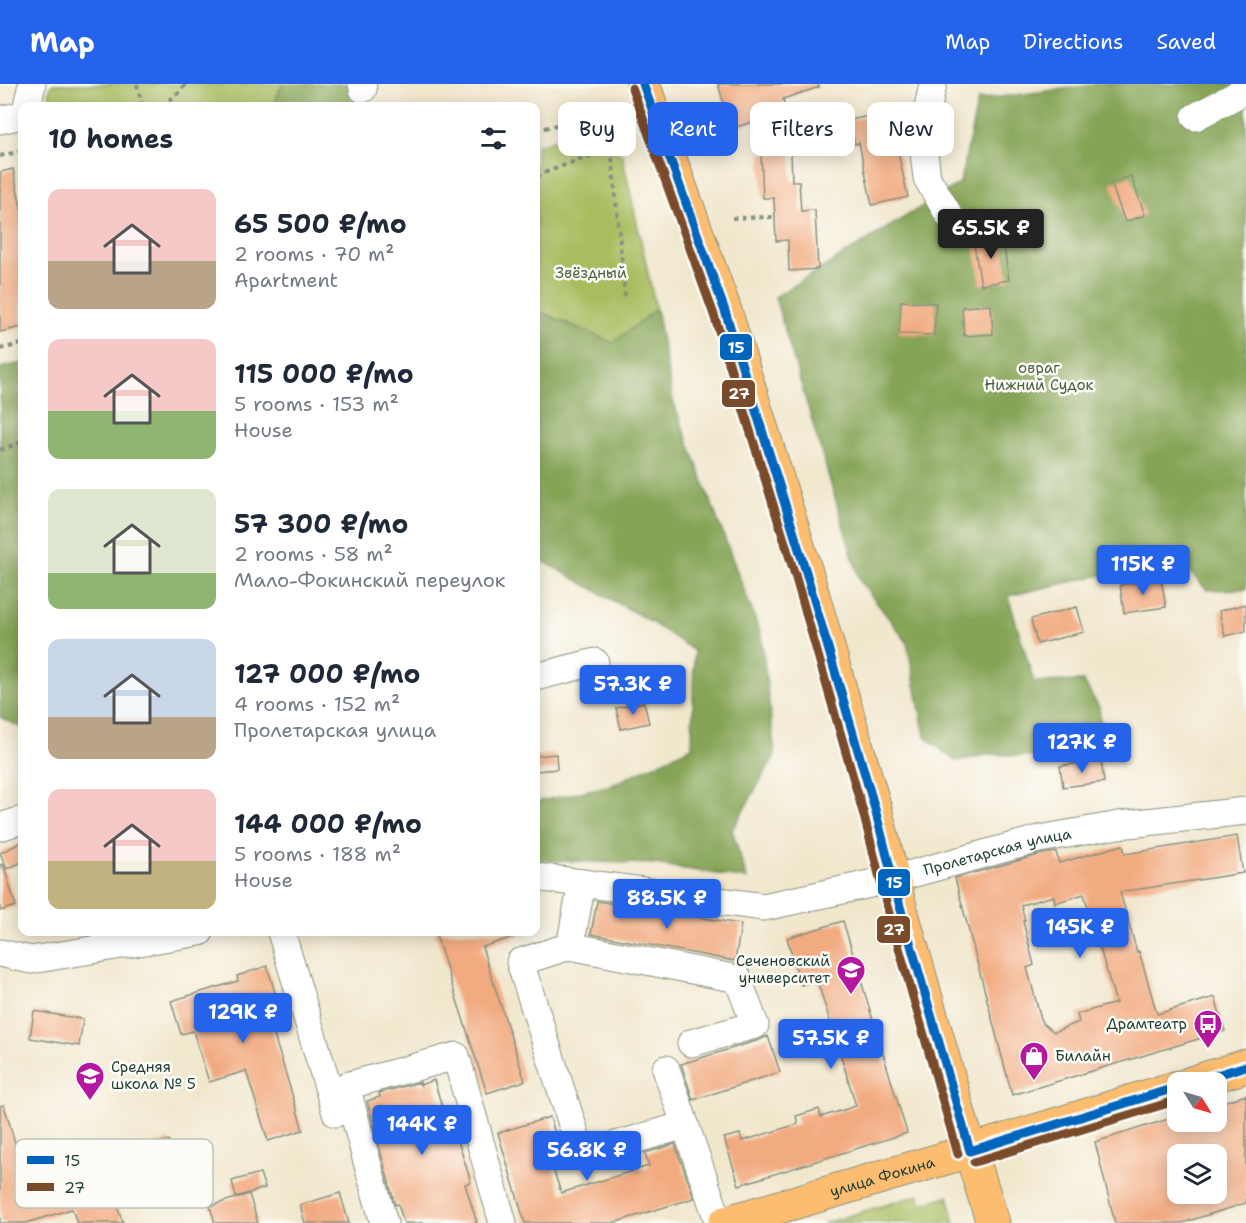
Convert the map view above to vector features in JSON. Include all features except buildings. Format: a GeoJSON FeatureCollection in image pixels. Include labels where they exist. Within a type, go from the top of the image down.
{"type":"FeatureCollection","features":[{"type":"Feature","properties":{"kind":"main road"},"geometry":{"type":"LineString","coordinates":[[647,95],[726,311],[806,572],[956,1107],[993,1223]]}},
{"type":"Feature","properties":{"kind":"main road"},"geometry":{"type":"LineString","coordinates":[[1227,1072],[1246,1066]]}},
{"type":"Feature","properties":{"kind":"main road","name":"улица Фокина"},"geometry":{"type":"LineString","coordinates":[[725,1223],[1167,1090]]}},
{"type":"Feature","properties":{"kind":"street"},"geometry":{"type":"LineString","coordinates":[[28,102],[32,84]]}},
{"type":"Feature","properties":{"kind":"street"},"geometry":{"type":"LineString","coordinates":[[933,84],[922,136],[927,178],[959,232]]}},
{"type":"Feature","properties":{"kind":"street"},"geometry":{"type":"LineString","coordinates":[[1195,117],[1246,90]]}},
{"type":"Feature","properties":{"kind":"street"},"geometry":{"type":"LineString","coordinates":[[0,120],[18,116]]}},
{"type":"Feature","properties":{"kind":"street"},"geometry":{"type":"LineString","coordinates":[[540,676],[595,662]]}},
{"type":"Feature","properties":{"kind":"street","name":"Пролетарская улица"},"geometry":{"type":"LineString","coordinates":[[540,878],[764,907],[893,879],[1039,840],[1119,825],[1246,811]]}},
{"type":"Feature","properties":{"kind":"street"},"geometry":{"type":"LineString","coordinates":[[0,827],[18,821]]}},
{"type":"Feature","properties":{"kind":"street"},"geometry":{"type":"LineString","coordinates":[[570,946],[582,883]]}},
{"type":"Feature","properties":{"kind":"street"},"geometry":{"type":"LineString","coordinates":[[0,953],[31,960],[176,936]]}},
{"type":"Feature","properties":{"kind":"street"},"geometry":{"type":"LineString","coordinates":[[282,936],[336,1113]]}},
{"type":"Feature","properties":{"kind":"street"},"geometry":{"type":"LineString","coordinates":[[685,1125],[582,1155],[520,962],[570,946],[738,979],[755,1025],[691,1043]]}},
{"type":"Feature","properties":{"kind":"street"},"geometry":{"type":"LineString","coordinates":[[384,1223],[346,1086],[456,1056],[503,1223]]}},
{"type":"Feature","properties":{"kind":"street"},"geometry":{"type":"LineString","coordinates":[[666,1069],[719,1223]]}},
{"type":"Feature","properties":{"kind":"path"},"geometry":{"type":"LineString","coordinates":[[137,84],[141,102]]}},
{"type":"Feature","properties":{"kind":"path"},"geometry":{"type":"LineString","coordinates":[[167,102],[186,84]]}},
{"type":"Feature","properties":{"kind":"path"},"geometry":{"type":"LineString","coordinates":[[632,102],[647,95]]}},
{"type":"Feature","properties":{"kind":"path"},"geometry":{"type":"LineString","coordinates":[[540,129],[558,125]]}},
{"type":"Feature","properties":{"kind":"path"},"geometry":{"type":"LineString","coordinates":[[0,156],[18,152]]}},
{"type":"Feature","properties":{"kind":"path"},"geometry":{"type":"LineString","coordinates":[[540,174],[589,156]]}},
{"type":"Feature","properties":{"kind":"path"},"geometry":{"type":"LineString","coordinates":[[611,156],[625,298]]}},
{"type":"Feature","properties":{"kind":"path"},"geometry":{"type":"LineString","coordinates":[[732,218],[774,217]]}},
{"type":"Feature","properties":{"kind":"path"},"geometry":{"type":"LineString","coordinates":[[0,349],[18,345]]}},
{"type":"Feature","properties":{"kind":"path"},"geometry":{"type":"LineString","coordinates":[[0,450],[18,443]]}},
{"type":"Feature","properties":{"kind":"green space"},"geometry":{"type":"Polygon","coordinates":[[[52,84],[285,84],[279,90],[276,102],[51,102],[49,92],[52,84]]]}},
{"type":"Feature","properties":{"kind":"green space"},"geometry":{"type":"Polygon","coordinates":[[[285,84],[353,84],[357,102],[276,102],[279,90],[285,84]]]}},
{"type":"Feature","properties":{"kind":"green space","name":"овраг Нижний Судок"},"geometry":{"type":"Polygon","coordinates":[[[1091,84],[1246,84],[1246,589],[1207,590],[1176,558],[1008,596],[1034,682],[1083,681],[1099,707],[1102,735],[1042,757],[992,754],[955,761],[925,736],[907,642],[860,581],[775,297],[960,183],[978,100],[1091,84]]]}},
{"type":"Feature","properties":{"kind":"green space","name":"Звёздный"},"geometry":{"type":"Polygon","coordinates":[[[558,139],[558,156],[622,156],[656,309],[613,344],[540,312],[540,144],[558,139]]]}},
{"type":"Feature","properties":{"kind":"green space"},"geometry":{"type":"Polygon","coordinates":[[[656,309],[673,401],[761,635],[775,755],[732,830],[747,879],[655,864],[540,860],[540,801],[612,785],[692,747],[694,651],[648,620],[540,559],[540,312],[613,343],[656,309]]]}},
{"type":"Feature","properties":{"kind":"green space"},"geometry":{"type":"Polygon","coordinates":[[[18,364],[18,726],[0,717],[0,368],[18,364]]]}},
{"type":"Feature","properties":{"kind":"green space"},"geometry":{"type":"Polygon","coordinates":[[[919,1195],[922,1204],[948,1196],[955,1223],[824,1223],[919,1195]]]}},
{"type":"Feature","properties":{"kind":"transit line","name":"15"},"geometry":{"type":"LineString","coordinates":[[643,84],[725,311],[806,572],[970,1151]]}},
{"type":"Feature","properties":{"kind":"transit line","name":"27"},"geometry":{"type":"LineString","coordinates":[[632,88],[714,315],[795,575],[958,1154]]}},
{"type":"Feature","properties":{"kind":"transit line","name":"15"},"geometry":{"type":"LineString","coordinates":[[1227,1072],[1246,1066]]}},
{"type":"Feature","properties":{"kind":"transit line","name":"15"},"geometry":{"type":"LineString","coordinates":[[970,1151],[1167,1090]]}},
{"type":"Feature","properties":{"kind":"transit line","name":"27"},"geometry":{"type":"LineString","coordinates":[[974,1162],[1167,1103]]}},
{"type":"Feature","properties":{"kind":"place","name":"Сеченовский университет"},"geometry":{"type":"Point","coordinates":[851,996]}},
{"type":"Feature","properties":{"kind":"place","name":"Драмтеатр"},"geometry":{"type":"Point","coordinates":[1208,1050]}},
{"type":"Feature","properties":{"kind":"place","name":"Билайн"},"geometry":{"type":"Point","coordinates":[1034,1082]}},
{"type":"Feature","properties":{"kind":"place","name":"Средняя школа № 5"},"geometry":{"type":"Point","coordinates":[90,1102]}}]}
